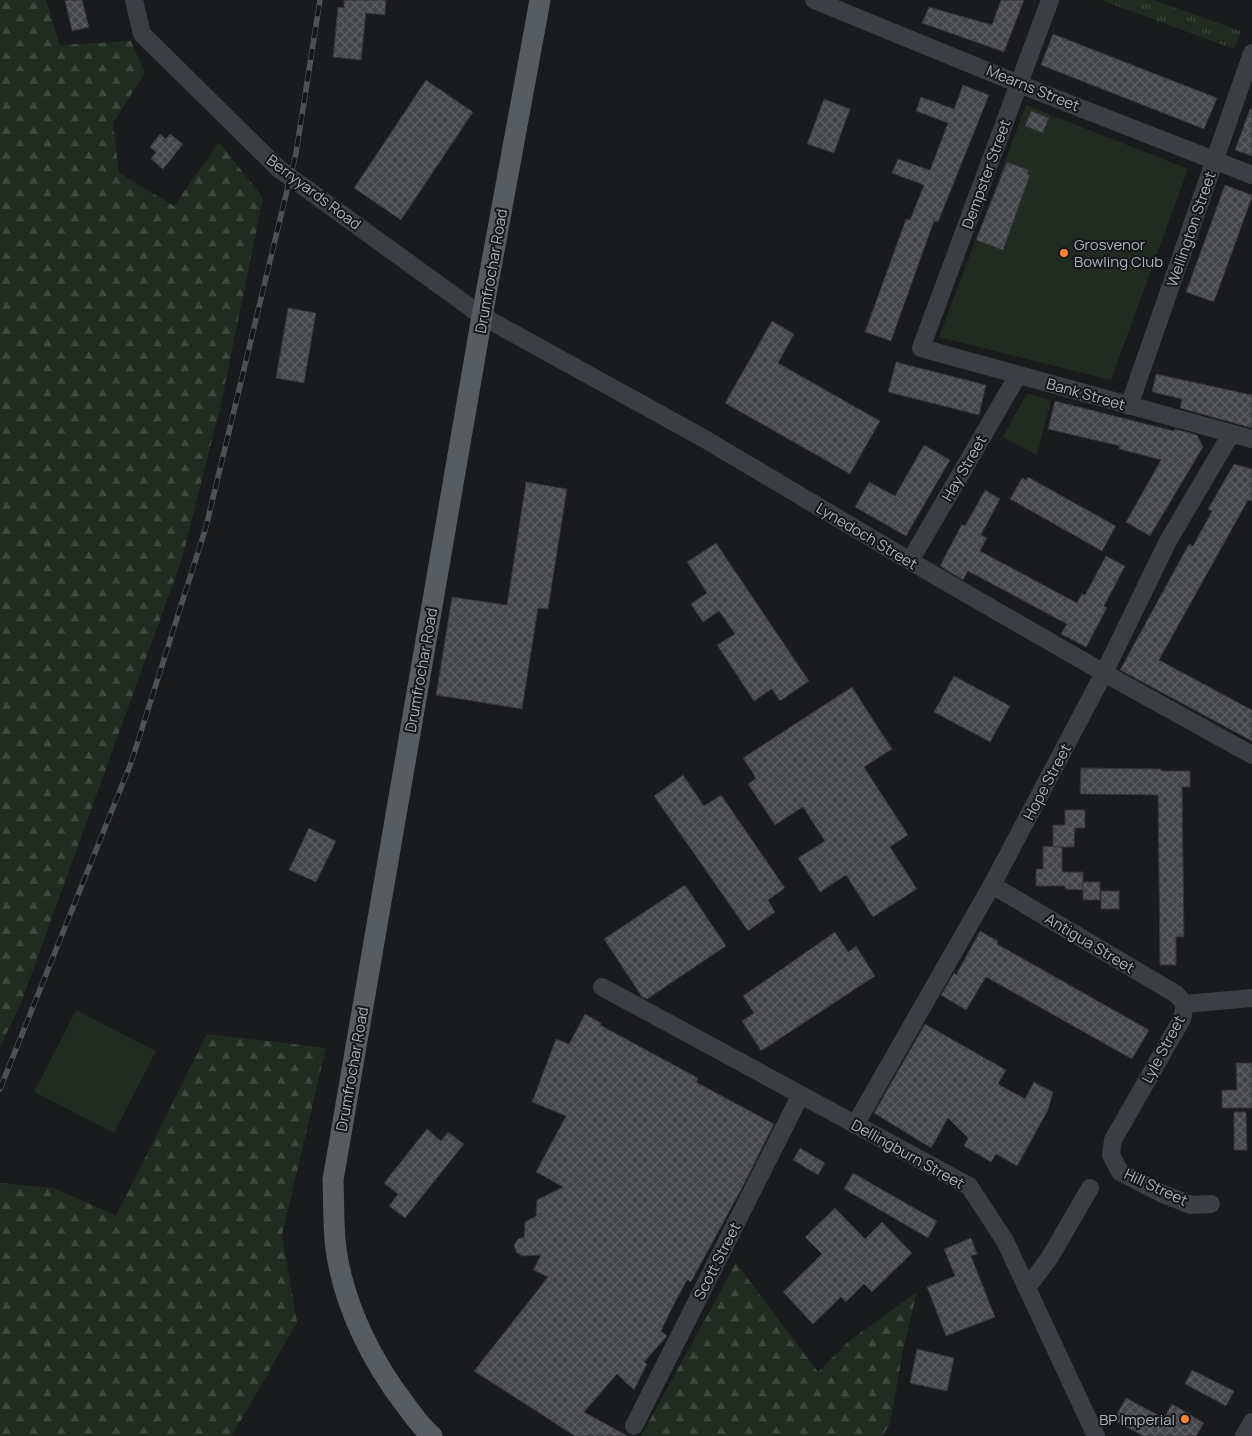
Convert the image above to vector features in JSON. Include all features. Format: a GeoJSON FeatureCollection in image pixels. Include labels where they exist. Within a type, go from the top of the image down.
{"type":"FeatureCollection","features":[{"type":"Feature","properties":{"kind":"main road","name":"Drumfrochar Road"},"geometry":{"type":"LineString","coordinates":[[432,1436],[424,1429],[388,1383],[364,1338],[347,1294],[336,1248],[333,1180],[482,316],[540,0]]}},
{"type":"Feature","properties":{"kind":"street","name":"Berryyards Road"},"geometry":{"type":"LineString","coordinates":[[134,0],[142,34],[279,169],[482,316]]}},
{"type":"Feature","properties":{"kind":"street","name":"Dempster Street"},"geometry":{"type":"LineString","coordinates":[[921,348],[1050,0]]}},
{"type":"Feature","properties":{"kind":"street","name":"Mearns Street"},"geometry":{"type":"LineString","coordinates":[[818,2],[1019,84],[1252,175]]}},
{"type":"Feature","properties":{"kind":"street","name":"Wellington Street"},"geometry":{"type":"LineString","coordinates":[[1130,406],[1252,53]]}},
{"type":"Feature","properties":{"kind":"street","name":"Lynedoch Street"},"geometry":{"type":"LineString","coordinates":[[482,316],[703,438],[910,561],[1104,673],[1252,755]]}},
{"type":"Feature","properties":{"kind":"street","name":"Bank Street"},"geometry":{"type":"LineString","coordinates":[[921,348],[1252,439]]}},
{"type":"Feature","properties":{"kind":"street","name":"Hay Street"},"geometry":{"type":"LineString","coordinates":[[910,561],[1018,375]]}},
{"type":"Feature","properties":{"kind":"street","name":"Hope Street"},"geometry":{"type":"LineString","coordinates":[[855,1125],[992,885],[1104,673],[1168,541],[1231,434]]}},
{"type":"Feature","properties":{"kind":"street","name":"Antigua Street"},"geometry":{"type":"LineString","coordinates":[[992,885],[1176,994],[1185,1004]]}},
{"type":"Feature","properties":{"kind":"street","name":"Dellingburn Street"},"geometry":{"type":"LineString","coordinates":[[602,987],[969,1186],[1005,1241],[1096,1436]]}},
{"type":"Feature","properties":{"kind":"street","name":"Lyle Street"},"geometry":{"type":"LineString","coordinates":[[1111,1154],[1112,1140],[1182,1019],[1185,1004],[1252,998]]}},
{"type":"Feature","properties":{"kind":"street","name":"Scott Street"},"geometry":{"type":"LineString","coordinates":[[634,1426],[800,1096]]}},
{"type":"Feature","properties":{"kind":"street","name":"Hill Street"},"geometry":{"type":"LineString","coordinates":[[1111,1154],[1120,1172],[1163,1194],[1190,1205],[1211,1204]]}},
{"type":"Feature","properties":{"kind":"street"},"geometry":{"type":"LineString","coordinates":[[1027,1288],[1050,1257],[1090,1188]]}},
{"type":"Feature","properties":{"kind":"street"},"geometry":{"type":"LineString","coordinates":[[1244,1436],[1252,1422]]}},
{"type":"Feature","properties":{"kind":"green space"},"geometry":{"type":"Polygon","coordinates":[[[0,0],[46,0],[60,45],[131,41],[145,73],[113,123],[119,173],[174,206],[219,142],[263,198],[221,404],[182,559],[21,1003],[0,1047],[0,0]]]}},
{"type":"Feature","properties":{"kind":"green space"},"geometry":{"type":"Polygon","coordinates":[[[1101,0],[1153,0],[1241,31],[1234,49],[1101,0]]]}},
{"type":"Feature","properties":{"kind":"green space","name":"Grosvenor Bowling Club"},"geometry":{"type":"Polygon","coordinates":[[[1026,105],[1188,169],[1111,380],[939,337],[1026,105]]]}},
{"type":"Feature","properties":{"kind":"green space"},"geometry":{"type":"Polygon","coordinates":[[[1027,393],[1051,400],[1037,455],[1003,437],[1027,393]]]}},
{"type":"Feature","properties":{"kind":"green space"},"geometry":{"type":"Polygon","coordinates":[[[76,1010],[156,1051],[114,1133],[34,1092],[76,1010]]]}},
{"type":"Feature","properties":{"kind":"green space"},"geometry":{"type":"Polygon","coordinates":[[[207,1034],[326,1048],[282,1235],[297,1322],[232,1436],[0,1436],[0,1183],[54,1188],[116,1216],[207,1034]]]}},
{"type":"Feature","properties":{"kind":"green space"},"geometry":{"type":"Polygon","coordinates":[[[736,1263],[818,1372],[849,1341],[917,1292],[903,1350],[890,1424],[882,1436],[641,1436],[736,1263]]]}},
{"type":"Feature","properties":{"kind":"building"},"geometry":{"type":"Polygon","coordinates":[[[65,0],[82,0],[89,27],[72,31],[65,0]]]}},
{"type":"Feature","properties":{"kind":"building"},"geometry":{"type":"Polygon","coordinates":[[[344,0],[386,0],[385,15],[366,13],[361,60],[333,57],[338,7],[344,8],[344,0]]]}},
{"type":"Feature","properties":{"kind":"building"},"geometry":{"type":"Polygon","coordinates":[[[1001,0],[1024,0],[1004,52],[922,23],[929,7],[992,25],[1001,0]]]}},
{"type":"Feature","properties":{"kind":"building"},"geometry":{"type":"Polygon","coordinates":[[[1053,34],[1217,98],[1204,129],[1041,65],[1053,34]]]}},
{"type":"Feature","properties":{"kind":"building"},"geometry":{"type":"Polygon","coordinates":[[[426,80],[473,112],[401,220],[354,188],[426,80]]]}},
{"type":"Feature","properties":{"kind":"building"},"geometry":{"type":"Polygon","coordinates":[[[963,85],[989,95],[938,222],[934,221],[891,341],[865,332],[906,219],[910,220],[924,185],[892,173],[898,159],[930,170],[948,123],[916,111],[921,97],[954,109],[963,85]]]}},
{"type":"Feature","properties":{"kind":"building"},"geometry":{"type":"Polygon","coordinates":[[[824,99],[850,109],[834,153],[807,144],[824,99]]]}},
{"type":"Feature","properties":{"kind":"building"},"geometry":{"type":"Polygon","coordinates":[[[1250,109],[1252,109],[1252,156],[1235,150],[1250,109]]]}},
{"type":"Feature","properties":{"kind":"building"},"geometry":{"type":"Polygon","coordinates":[[[1031,111],[1049,118],[1043,133],[1025,126],[1031,111]]]}},
{"type":"Feature","properties":{"kind":"building"},"geometry":{"type":"Polygon","coordinates":[[[160,134],[166,139],[170,134],[183,144],[163,169],[151,159],[156,152],[150,147],[160,134]]]}},
{"type":"Feature","properties":{"kind":"building"},"geometry":{"type":"Polygon","coordinates":[[[1007,162],[1029,170],[1027,174],[1030,175],[1003,250],[976,240],[1007,162]]]}},
{"type":"Feature","properties":{"kind":"building"},"geometry":{"type":"Polygon","coordinates":[[[1225,185],[1252,195],[1252,197],[1214,302],[1186,292],[1225,185]]]}},
{"type":"Feature","properties":{"kind":"building"},"geometry":{"type":"Polygon","coordinates":[[[288,308],[316,313],[304,383],[276,378],[288,308]]]}},
{"type":"Feature","properties":{"kind":"building"},"geometry":{"type":"Polygon","coordinates":[[[772,321],[794,334],[778,363],[880,421],[850,474],[725,403],[772,321]]]}},
{"type":"Feature","properties":{"kind":"building"},"geometry":{"type":"Polygon","coordinates":[[[896,362],[986,385],[979,415],[888,392],[896,362]]]}},
{"type":"Feature","properties":{"kind":"building"},"geometry":{"type":"Polygon","coordinates":[[[1156,374],[1252,395],[1252,428],[1180,408],[1182,399],[1152,392],[1156,374]]]}},
{"type":"Feature","properties":{"kind":"building"},"geometry":{"type":"Polygon","coordinates":[[[1055,401],[1197,435],[1203,447],[1150,536],[1126,522],[1161,460],[1119,449],[1120,446],[1048,429],[1055,401]]]}},
{"type":"Feature","properties":{"kind":"building"},"geometry":{"type":"Polygon","coordinates":[[[924,445],[950,460],[906,536],[855,507],[869,482],[895,496],[924,445]]]}},
{"type":"Feature","properties":{"kind":"building"},"geometry":{"type":"Polygon","coordinates":[[[1234,464],[1252,469],[1252,501],[1248,500],[1159,660],[1252,710],[1252,741],[1120,670],[1189,544],[1193,546],[1212,511],[1208,509],[1234,464]]]}},
{"type":"Feature","properties":{"kind":"building"},"geometry":{"type":"Polygon","coordinates":[[[1028,477],[1116,526],[1102,551],[1010,499],[1022,478],[1026,480],[1028,477]]]}},
{"type":"Feature","properties":{"kind":"building"},"geometry":{"type":"Polygon","coordinates":[[[526,482],[567,489],[548,609],[538,608],[522,709],[436,695],[452,597],[507,605],[526,482]]]}},
{"type":"Feature","properties":{"kind":"building"},"geometry":{"type":"Polygon","coordinates":[[[985,490],[1000,499],[981,535],[987,538],[980,551],[1077,603],[1082,594],[1085,595],[1106,556],[1125,566],[1104,606],[1107,608],[1086,647],[1061,634],[1067,624],[968,571],[963,580],[940,566],[962,524],[965,526],[985,490]]]}},
{"type":"Feature","properties":{"kind":"building"},"geometry":{"type":"Polygon","coordinates":[[[716,543],[809,681],[780,701],[772,689],[754,701],[717,645],[735,634],[719,611],[703,622],[691,604],[707,593],[687,562],[716,543]]]}},
{"type":"Feature","properties":{"kind":"building"},"geometry":{"type":"Polygon","coordinates":[[[954,676],[1010,706],[990,742],[934,712],[954,676]]]}},
{"type":"Feature","properties":{"kind":"building"},"geometry":{"type":"Polygon","coordinates":[[[852,687],[892,749],[864,767],[908,835],[890,847],[917,889],[873,917],[846,875],[820,892],[798,858],[825,841],[803,807],[775,825],[748,784],[756,778],[743,758],[852,687]]]}},
{"type":"Feature","properties":{"kind":"building"},"geometry":{"type":"Polygon","coordinates":[[[1081,768],[1190,771],[1190,787],[1182,787],[1184,937],[1176,937],[1176,965],[1160,965],[1158,795],[1080,794],[1081,768]]]}},
{"type":"Feature","properties":{"kind":"building"},"geometry":{"type":"Polygon","coordinates":[[[683,775],[704,806],[721,795],[785,888],[768,900],[775,912],[748,931],[654,796],[683,775]]]}},
{"type":"Feature","properties":{"kind":"building"},"geometry":{"type":"Polygon","coordinates":[[[1065,810],[1085,810],[1085,828],[1075,828],[1074,847],[1053,847],[1053,825],[1065,825],[1065,810]]]}},
{"type":"Feature","properties":{"kind":"building"},"geometry":{"type":"Polygon","coordinates":[[[309,828],[336,841],[316,882],[289,870],[309,828]]]}},
{"type":"Feature","properties":{"kind":"building"},"geometry":{"type":"Polygon","coordinates":[[[1043,846],[1062,847],[1062,872],[1083,872],[1083,890],[1065,889],[1065,886],[1036,886],[1036,869],[1043,869],[1043,846]]]}},
{"type":"Feature","properties":{"kind":"building"},"geometry":{"type":"Polygon","coordinates":[[[1083,882],[1100,882],[1100,900],[1083,900],[1083,882]]]}},
{"type":"Feature","properties":{"kind":"building"},"geometry":{"type":"Polygon","coordinates":[[[685,885],[726,946],[647,999],[642,997],[604,939],[685,885]]]}},
{"type":"Feature","properties":{"kind":"building"},"geometry":{"type":"Polygon","coordinates":[[[1101,891],[1119,891],[1119,909],[1101,909],[1101,891]]]}},
{"type":"Feature","properties":{"kind":"building"},"geometry":{"type":"Polygon","coordinates":[[[980,931],[998,941],[997,944],[1149,1030],[1132,1059],[986,977],[966,1010],[941,995],[954,973],[956,975],[980,931]]]}},
{"type":"Feature","properties":{"kind":"building"},"geometry":{"type":"Polygon","coordinates":[[[835,932],[848,952],[856,946],[875,976],[761,1051],[742,1021],[754,1013],[743,996],[835,932]]]}},
{"type":"Feature","properties":{"kind":"building"},"geometry":{"type":"Polygon","coordinates":[[[585,1014],[601,1023],[600,1025],[698,1078],[696,1082],[774,1124],[691,1282],[687,1280],[673,1306],[661,1331],[667,1336],[644,1362],[647,1364],[634,1390],[617,1374],[584,1412],[628,1436],[575,1436],[474,1371],[548,1277],[533,1270],[541,1255],[522,1256],[516,1252],[514,1245],[518,1239],[524,1237],[525,1222],[536,1216],[537,1200],[563,1187],[536,1172],[566,1116],[532,1102],[556,1039],[569,1044],[585,1014]]]}},
{"type":"Feature","properties":{"kind":"building"},"geometry":{"type":"Polygon","coordinates":[[[925,1024],[1006,1070],[998,1084],[1025,1099],[1034,1082],[1053,1092],[1048,1110],[1017,1166],[996,1154],[991,1162],[964,1146],[968,1138],[948,1118],[931,1148],[874,1113],[925,1024]]]}},
{"type":"Feature","properties":{"kind":"building"},"geometry":{"type":"Polygon","coordinates":[[[1236,1063],[1252,1063],[1252,1108],[1222,1108],[1222,1090],[1237,1090],[1236,1063]]]}},
{"type":"Feature","properties":{"kind":"building"},"geometry":{"type":"Polygon","coordinates":[[[1234,1112],[1246,1112],[1247,1150],[1234,1150],[1234,1112]]]}},
{"type":"Feature","properties":{"kind":"building"},"geometry":{"type":"Polygon","coordinates":[[[427,1129],[441,1141],[448,1132],[464,1144],[405,1218],[389,1206],[398,1194],[384,1183],[427,1129]]]}},
{"type":"Feature","properties":{"kind":"building"},"geometry":{"type":"Polygon","coordinates":[[[800,1148],[825,1163],[818,1175],[793,1160],[800,1148]]]}},
{"type":"Feature","properties":{"kind":"building"},"geometry":{"type":"Polygon","coordinates":[[[853,1173],[937,1221],[928,1238],[844,1189],[853,1173]]]}},
{"type":"Feature","properties":{"kind":"building"},"geometry":{"type":"Polygon","coordinates":[[[835,1208],[865,1239],[882,1222],[912,1253],[872,1292],[864,1284],[846,1302],[841,1297],[813,1324],[783,1292],[822,1254],[805,1237],[835,1208]]]}},
{"type":"Feature","properties":{"kind":"building"},"geometry":{"type":"Polygon","coordinates":[[[971,1238],[977,1254],[971,1256],[995,1317],[946,1336],[927,1287],[955,1276],[944,1249],[971,1238]]]}},
{"type":"Feature","properties":{"kind":"building"},"geometry":{"type":"Polygon","coordinates":[[[917,1349],[954,1358],[947,1391],[910,1383],[917,1349]]]}},
{"type":"Feature","properties":{"kind":"building"},"geometry":{"type":"Polygon","coordinates":[[[1192,1370],[1234,1391],[1226,1406],[1185,1384],[1192,1370]]]}},
{"type":"Feature","properties":{"kind":"building"},"geometry":{"type":"Polygon","coordinates":[[[1126,1398],[1160,1416],[1161,1414],[1165,1416],[1172,1404],[1204,1423],[1196,1436],[1143,1436],[1114,1420],[1126,1398]]]}},
{"type":"Feature","properties":{"kind":"railway"},"geometry":{"type":"LineString","coordinates":[[0,1089],[131,763],[206,527],[296,153],[320,0]]}},
{"type":"Feature","properties":{"kind":"place","name":"Grosvenor Bowling Club"},"geometry":{"type":"Point","coordinates":[1064,253]}},
{"type":"Feature","properties":{"kind":"place","name":"BP Imperial"},"geometry":{"type":"Point","coordinates":[1185,1419]}}]}
